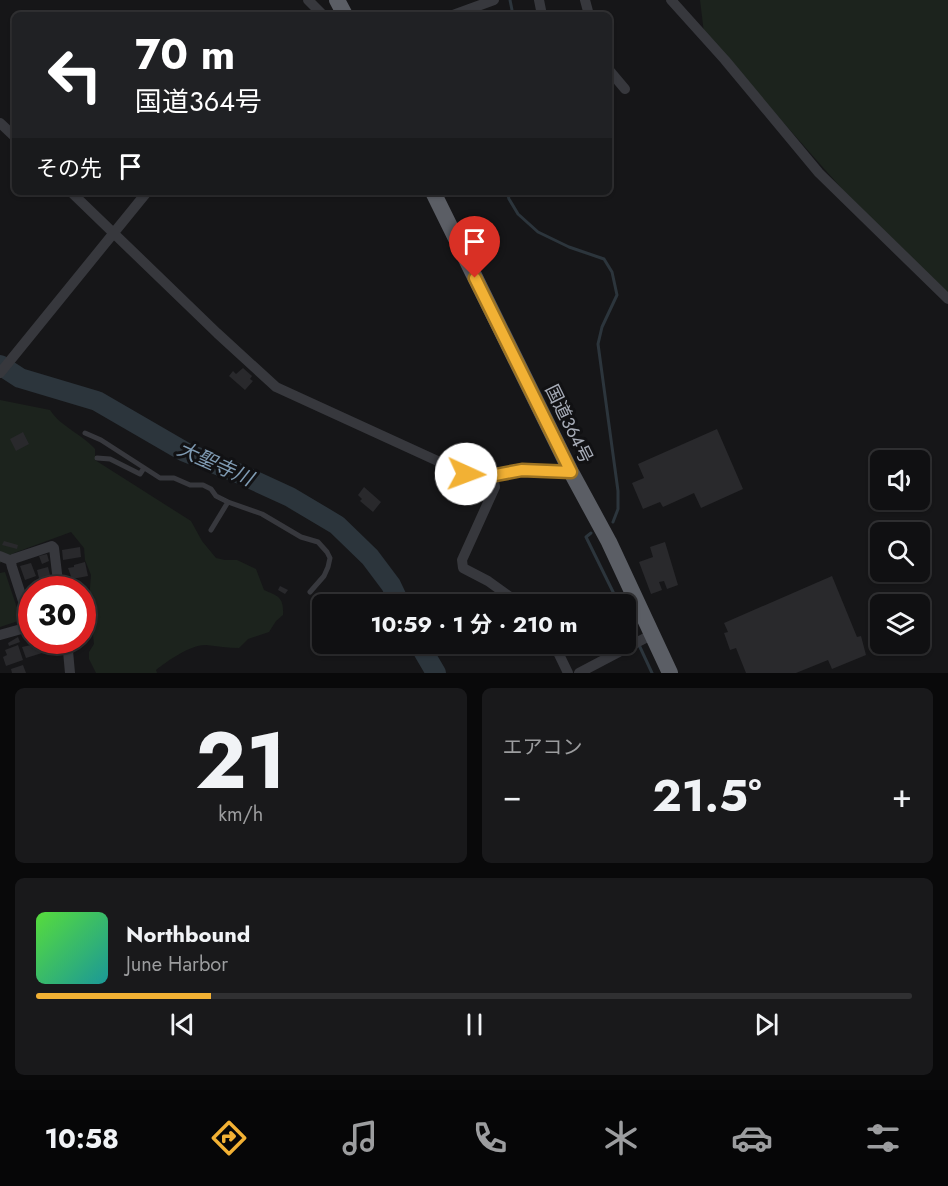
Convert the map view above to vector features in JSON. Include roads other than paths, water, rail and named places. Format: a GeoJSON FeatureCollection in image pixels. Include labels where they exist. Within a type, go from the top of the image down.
{"type":"FeatureCollection","features":[{"type":"Feature","properties":{"kind":"highway","name":"国道364号"},"geometry":{"type":"LineString","coordinates":[[434,195],[571,472],[609,542],[670,673]]}},
{"type":"Feature","properties":{"kind":"street"},"geometry":{"type":"LineString","coordinates":[[461,12],[494,0]]}},
{"type":"Feature","properties":{"kind":"street"},"geometry":{"type":"LineString","coordinates":[[671,0],[725,60],[819,173],[948,299]]}},
{"type":"Feature","properties":{"kind":"street"},"geometry":{"type":"LineString","coordinates":[[612,74],[625,89]]}},
{"type":"Feature","properties":{"kind":"street"},"geometry":{"type":"LineString","coordinates":[[0,123],[12,134]]}},
{"type":"Feature","properties":{"kind":"street"},"geometry":{"type":"LineString","coordinates":[[74,195],[276,387],[466,474],[477,477],[522,470],[571,472]]}},
{"type":"Feature","properties":{"kind":"street"},"geometry":{"type":"LineString","coordinates":[[0,373],[145,195]]}},
{"type":"Feature","properties":{"kind":"street"},"geometry":{"type":"LineString","coordinates":[[493,476],[495,487],[462,564],[463,568],[506,594]]}},
{"type":"Feature","properties":{"kind":"street"},"geometry":{"type":"LineString","coordinates":[[0,556],[12,561],[52,546],[57,576]]}},
{"type":"Feature","properties":{"kind":"street"},"geometry":{"type":"LineString","coordinates":[[12,561],[18,582]]}},
{"type":"Feature","properties":{"kind":"street"},"geometry":{"type":"LineString","coordinates":[[0,635],[18,630]]}},
{"type":"Feature","properties":{"kind":"street"},"geometry":{"type":"LineString","coordinates":[[579,673],[651,635]]}},
{"type":"Feature","properties":{"kind":"street"},"geometry":{"type":"LineString","coordinates":[[68,654],[70,673]]}},
{"type":"Feature","properties":{"kind":"street"},"geometry":{"type":"LineString","coordinates":[[558,654],[566,672]]}},
{"type":"Feature","properties":{"kind":"lane"},"geometry":{"type":"LineString","coordinates":[[85,433],[101,440],[160,478],[174,478],[190,485],[203,485],[211,489],[216,496],[262,514],[301,537],[324,546],[330,558],[328,567],[310,592]]}},
{"type":"Feature","properties":{"kind":"lane"},"geometry":{"type":"LineString","coordinates":[[98,458],[110,459],[140,474],[144,468]]}},
{"type":"Feature","properties":{"kind":"lane"},"geometry":{"type":"LineString","coordinates":[[211,530],[228,502]]}},
{"type":"Feature","properties":{"kind":"waterway"},"geometry":{"type":"LineString","coordinates":[[510,0],[512,12]]}},
{"type":"Feature","properties":{"kind":"waterway"},"geometry":{"type":"LineString","coordinates":[[508,195],[518,214],[538,232],[569,247],[604,259],[612,272],[617,295],[602,327],[598,344],[618,491],[618,509],[613,522]]}},
{"type":"Feature","properties":{"kind":"waterway","name":"大聖寺川"},"geometry":{"type":"LineString","coordinates":[[0,365],[20,378],[97,401],[185,452],[290,497],[337,525],[370,557],[395,594]]}},
{"type":"Feature","properties":{"kind":"waterway"},"geometry":{"type":"LineString","coordinates":[[591,533],[586,537],[614,594]]}},
{"type":"Feature","properties":{"kind":"waterway"},"geometry":{"type":"LineString","coordinates":[[636,639],[652,673]]}},
{"type":"Feature","properties":{"kind":"waterway","name":"大聖寺川"},"geometry":{"type":"LineString","coordinates":[[425,654],[436,673]]}}]}
